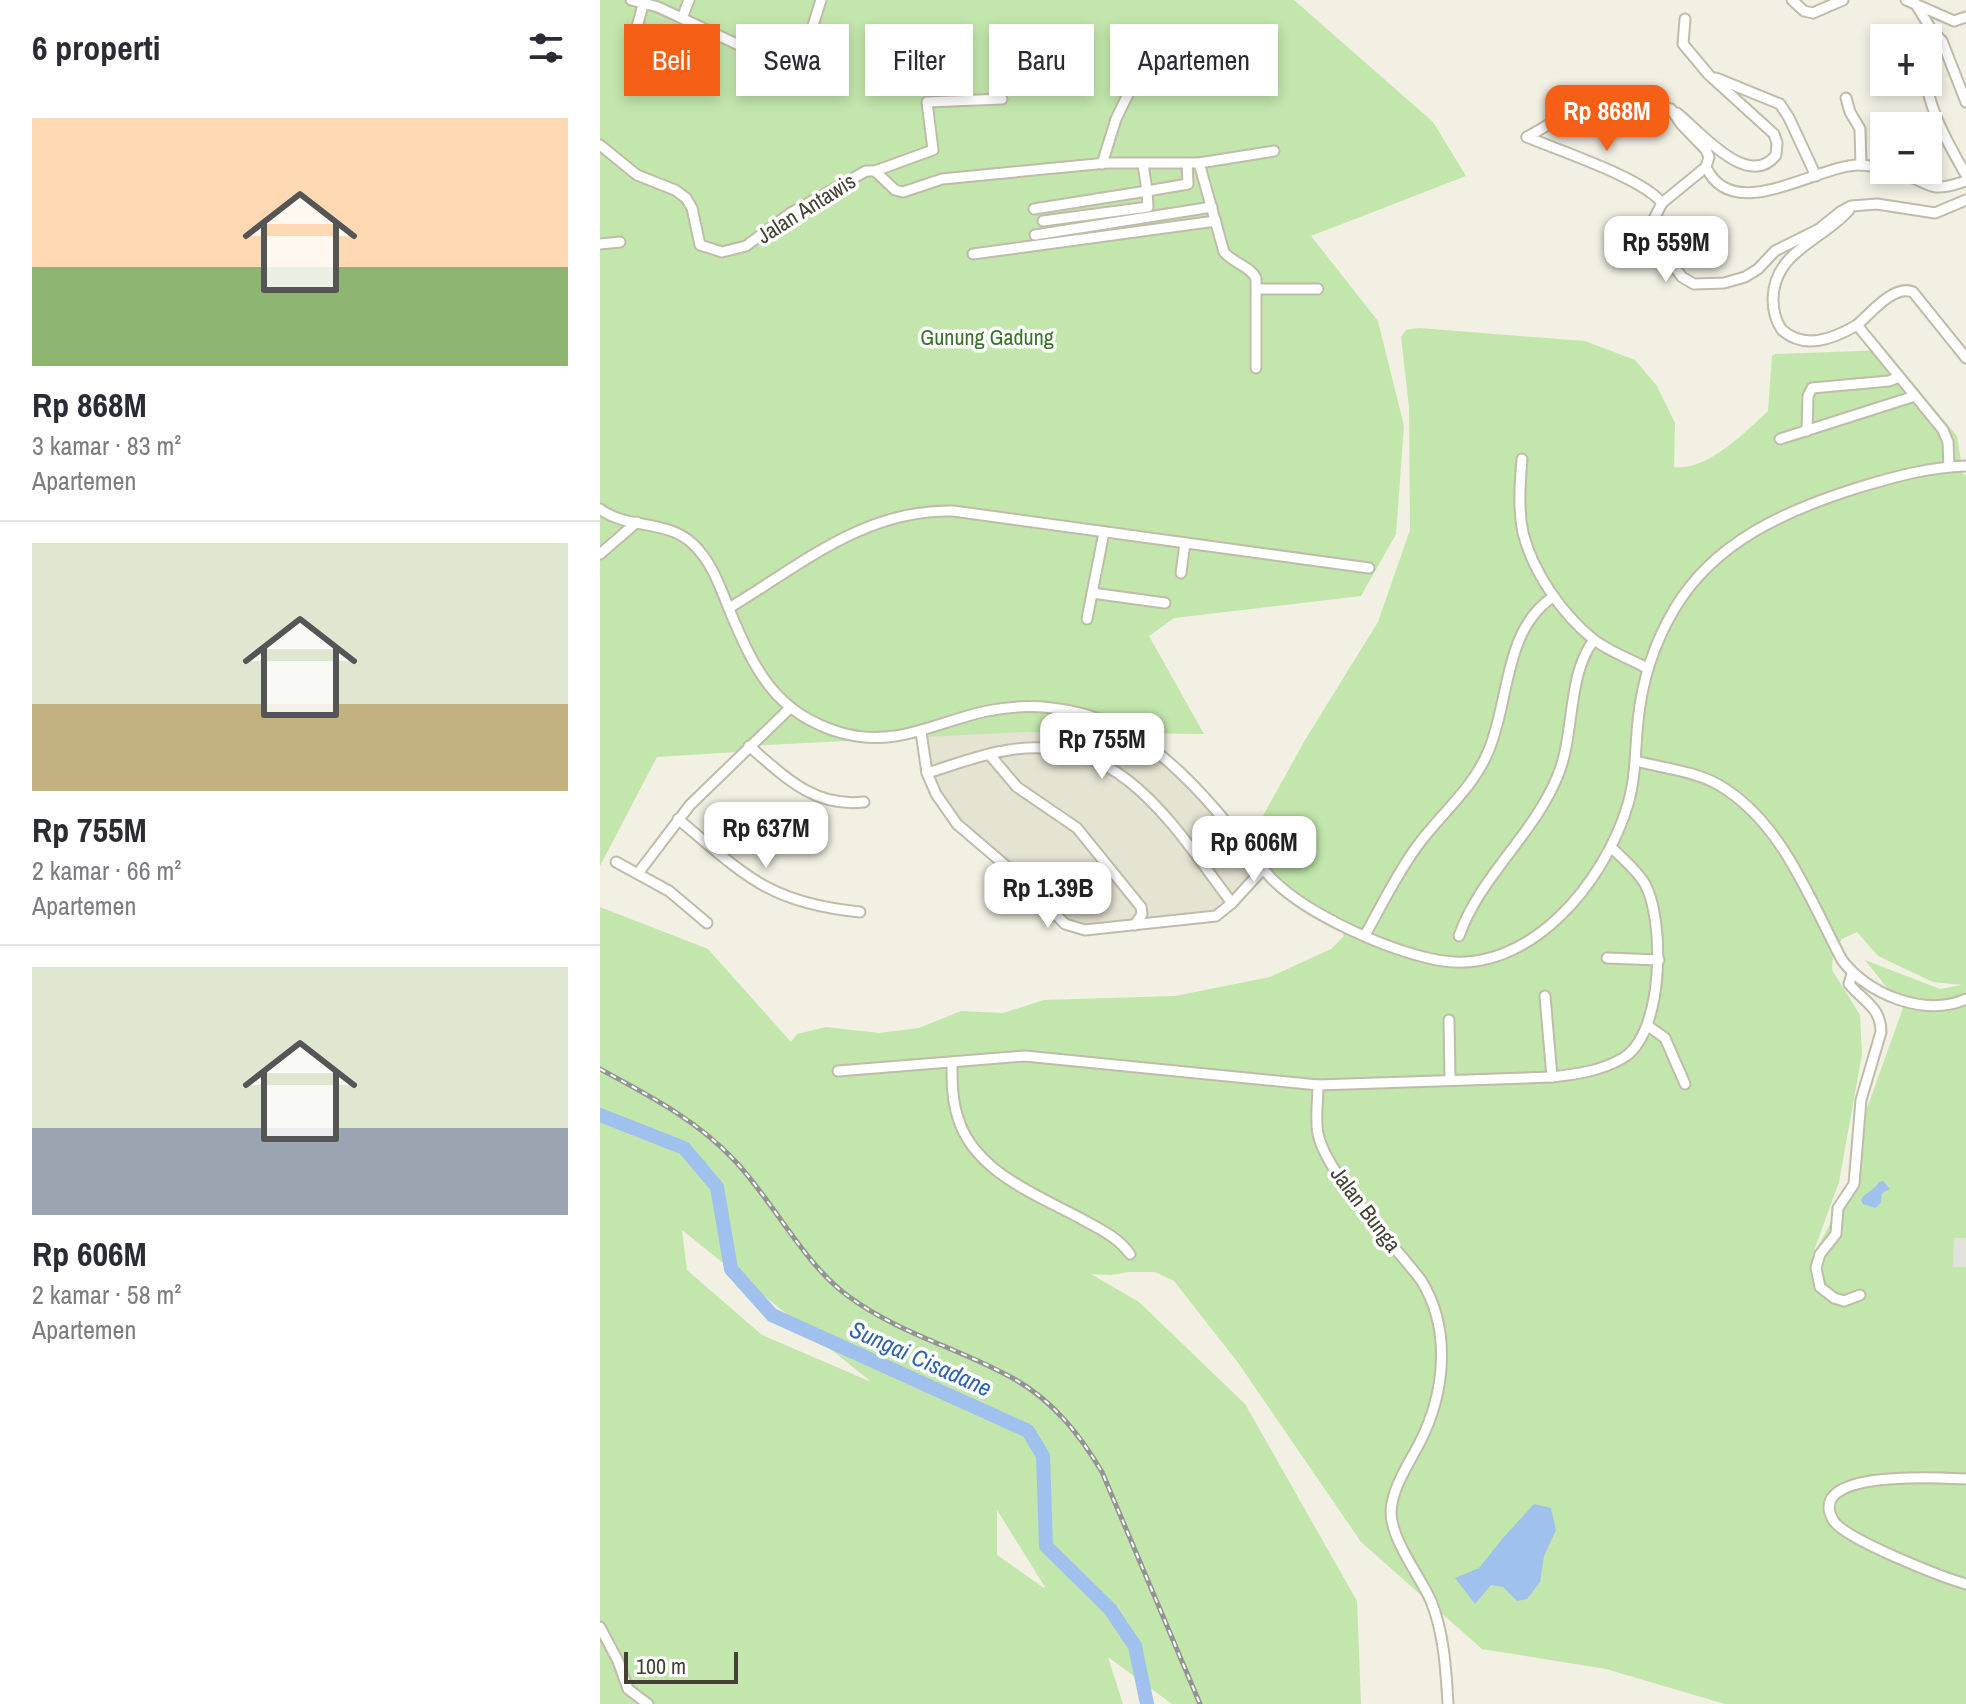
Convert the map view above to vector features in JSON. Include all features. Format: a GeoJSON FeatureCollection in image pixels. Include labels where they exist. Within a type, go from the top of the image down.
{"type":"FeatureCollection","features":[{"type":"Feature","properties":{"kind":"street"},"geometry":{"type":"LineString","coordinates":[[631,0],[644,1],[794,71],[804,54],[821,0]]}},
{"type":"Feature","properties":{"kind":"street"},"geometry":{"type":"LineString","coordinates":[[682,18],[689,0]]}},
{"type":"Feature","properties":{"kind":"street"},"geometry":{"type":"LineString","coordinates":[[1792,0],[1804,11],[1815,13],[1843,0]]}},
{"type":"Feature","properties":{"kind":"street"},"geometry":{"type":"LineString","coordinates":[[638,24],[644,1]]}},
{"type":"Feature","properties":{"kind":"street"},"geometry":{"type":"LineString","coordinates":[[1912,1],[1954,21],[1966,17]]}},
{"type":"Feature","properties":{"kind":"street"},"geometry":{"type":"LineString","coordinates":[[1912,1],[1928,24]]}},
{"type":"Feature","properties":{"kind":"street"},"geometry":{"type":"LineString","coordinates":[[1662,203],[1654,193],[1635,182],[1527,137],[1595,100],[1619,93],[1671,109],[1735,161],[1756,166],[1773,159],[1777,143],[1774,134],[1709,75],[1683,44],[1685,19]]}},
{"type":"Feature","properties":{"kind":"street"},"geometry":{"type":"LineString","coordinates":[[1942,41],[1966,102]]}},
{"type":"Feature","properties":{"kind":"street"},"geometry":{"type":"LineString","coordinates":[[1709,75],[1780,104],[1816,176]]}},
{"type":"Feature","properties":{"kind":"street"},"geometry":{"type":"LineString","coordinates":[[1102,164],[1116,119],[1127,96]]}},
{"type":"Feature","properties":{"kind":"street"},"geometry":{"type":"LineString","coordinates":[[1706,167],[1721,184],[1751,193],[1770,191],[1861,165],[1936,187],[1966,178],[1928,96]]}},
{"type":"Feature","properties":{"kind":"street"},"geometry":{"type":"LineString","coordinates":[[1846,98],[1860,129],[1861,165]]}},
{"type":"Feature","properties":{"kind":"street"},"geometry":{"type":"LineString","coordinates":[[875,171],[933,150],[927,102],[1002,99]]}},
{"type":"Feature","properties":{"kind":"street"},"geometry":{"type":"LineString","coordinates":[[1671,109],[1709,157],[1706,167],[1662,203],[1651,222],[1652,237],[1682,277],[1702,285],[1745,277],[1758,269],[1775,251],[1819,229],[1851,206],[1877,204],[1935,213],[1966,200]]}},
{"type":"Feature","properties":{"kind":"street","name":"Jalan Antawis"},"geometry":{"type":"LineString","coordinates":[[600,145],[637,175],[675,190],[686,198],[692,208],[700,245],[716,251],[734,251],[746,246],[789,214],[866,171],[875,171],[895,190],[903,192],[937,180],[1102,164],[1199,163],[1274,151]]}},
{"type":"Feature","properties":{"kind":"street"},"geometry":{"type":"LineString","coordinates":[[1034,209],[1186,186],[1189,182],[1187,163]]}},
{"type":"Feature","properties":{"kind":"street"},"geometry":{"type":"LineString","coordinates":[[1199,163],[1224,252],[1255,274],[1256,368]]}},
{"type":"Feature","properties":{"kind":"street"},"geometry":{"type":"LineString","coordinates":[[1043,221],[1148,207],[1143,164]]}},
{"type":"Feature","properties":{"kind":"street"},"geometry":{"type":"LineString","coordinates":[[1851,206],[1831,227],[1795,251],[1785,262],[1777,277],[1774,311],[1782,330],[1803,340],[1830,338],[1857,325],[1897,291],[1908,289],[1966,358]]}},
{"type":"Feature","properties":{"kind":"street"},"geometry":{"type":"LineString","coordinates":[[1035,235],[1212,207]]}},
{"type":"Feature","properties":{"kind":"street"},"geometry":{"type":"LineString","coordinates":[[973,254],[1216,221]]}},
{"type":"Feature","properties":{"kind":"street"},"geometry":{"type":"LineString","coordinates":[[600,244],[620,242]]}},
{"type":"Feature","properties":{"kind":"street"},"geometry":{"type":"LineString","coordinates":[[1257,289],[1318,289]]}},
{"type":"Feature","properties":{"kind":"street"},"geometry":{"type":"LineString","coordinates":[[1857,325],[1946,436],[1949,467]]}},
{"type":"Feature","properties":{"kind":"street"},"geometry":{"type":"LineString","coordinates":[[1807,431],[1808,396],[1812,388],[1889,381],[1899,377]]}},
{"type":"Feature","properties":{"kind":"street"},"geometry":{"type":"LineString","coordinates":[[1780,439],[1915,396]]}},
{"type":"Feature","properties":{"kind":"street"},"geometry":{"type":"LineString","coordinates":[[1522,459],[1520,500],[1523,532],[1553,597],[1594,640],[1647,668]]}},
{"type":"Feature","properties":{"kind":"street"},"geometry":{"type":"LineString","coordinates":[[600,509],[619,519],[669,529],[683,535],[699,550],[719,584],[748,653],[789,709],[838,732],[859,736],[901,736],[976,714],[1010,708],[1037,707],[1087,715],[1116,726],[1143,741],[1170,764],[1230,826],[1263,869],[1302,903],[1365,935],[1414,955],[1451,963],[1499,956],[1521,947],[1542,933],[1564,911],[1612,848],[1630,798],[1647,668],[1675,609],[1691,586],[1721,555],[1758,528],[1851,490],[1901,475],[1966,466]]}},
{"type":"Feature","properties":{"kind":"street"},"geometry":{"type":"LineString","coordinates":[[729,608],[852,533],[878,521],[913,513],[953,511],[1369,568]]}},
{"type":"Feature","properties":{"kind":"street"},"geometry":{"type":"LineString","coordinates":[[600,554],[637,522]]}},
{"type":"Feature","properties":{"kind":"street"},"geometry":{"type":"LineString","coordinates":[[1087,619],[1104,532]]}},
{"type":"Feature","properties":{"kind":"street"},"geometry":{"type":"LineString","coordinates":[[1181,573],[1185,543]]}},
{"type":"Feature","properties":{"kind":"street"},"geometry":{"type":"LineString","coordinates":[[1092,593],[1165,603]]}},
{"type":"Feature","properties":{"kind":"street"},"geometry":{"type":"LineString","coordinates":[[1365,935],[1416,848],[1482,764],[1493,742],[1520,639],[1533,614],[1553,597]]}},
{"type":"Feature","properties":{"kind":"street"},"geometry":{"type":"LineString","coordinates":[[1459,936],[1475,901],[1525,834],[1552,790],[1564,757],[1581,664],[1594,640]]}},
{"type":"Feature","properties":{"kind":"street"},"geometry":{"type":"LineString","coordinates":[[639,872],[678,819],[789,709]]}},
{"type":"Feature","properties":{"kind":"street"},"geometry":{"type":"LineString","coordinates":[[921,732],[927,773],[936,794],[957,824],[1019,877],[1065,924],[1085,930],[1208,918],[1222,912],[1263,869]]}},
{"type":"Feature","properties":{"kind":"street"},"geometry":{"type":"LineString","coordinates":[[749,746],[810,795],[834,802],[864,802]]}},
{"type":"Feature","properties":{"kind":"street"},"geometry":{"type":"LineString","coordinates":[[927,773],[1010,749],[1067,751],[1107,764],[1137,786],[1159,809],[1232,903]]}},
{"type":"Feature","properties":{"kind":"street"},"geometry":{"type":"LineString","coordinates":[[989,754],[1017,787],[1066,819],[1089,840],[1140,903],[1142,914],[1135,925]]}},
{"type":"Feature","properties":{"kind":"street"},"geometry":{"type":"LineString","coordinates":[[1636,761],[1717,784],[1758,816],[1782,847],[1852,974],[1882,993],[1911,1002],[1941,1006],[1966,999]]}},
{"type":"Feature","properties":{"kind":"street"},"geometry":{"type":"LineString","coordinates":[[678,819],[761,886],[815,907],[860,912]]}},
{"type":"Feature","properties":{"kind":"street"},"geometry":{"type":"LineString","coordinates":[[838,1071],[1025,1056],[1318,1085],[1450,1078],[1552,1077],[1585,1073],[1626,1057],[1648,1026],[1659,960],[1648,891],[1639,876],[1612,848]]}},
{"type":"Feature","properties":{"kind":"street"},"geometry":{"type":"LineString","coordinates":[[616,862],[639,872],[707,923]]}},
{"type":"Feature","properties":{"kind":"street"},"geometry":{"type":"LineString","coordinates":[[1607,958],[1659,960]]}},
{"type":"Feature","properties":{"kind":"street"},"geometry":{"type":"LineString","coordinates":[[1852,974],[1849,984],[1876,1011],[1881,1032],[1861,1100],[1854,1184],[1838,1208],[1836,1234],[1820,1254],[1816,1276],[1820,1287],[1834,1298],[1844,1301],[1860,1295]]}},
{"type":"Feature","properties":{"kind":"street"},"geometry":{"type":"LineString","coordinates":[[1545,996],[1552,1077]]}},
{"type":"Feature","properties":{"kind":"street"},"geometry":{"type":"LineString","coordinates":[[1449,1020],[1450,1078]]}},
{"type":"Feature","properties":{"kind":"street"},"geometry":{"type":"LineString","coordinates":[[1648,1026],[1665,1038],[1685,1084]]}},
{"type":"Feature","properties":{"kind":"street"},"geometry":{"type":"LineString","coordinates":[[952,1063],[953,1095],[958,1119],[965,1136],[979,1154],[1011,1181],[1114,1236],[1130,1254]]}},
{"type":"Feature","properties":{"kind":"street","name":"Jalan Bunga"},"geometry":{"type":"LineString","coordinates":[[1318,1085],[1316,1120],[1325,1152],[1344,1183],[1421,1280],[1437,1318],[1441,1351],[1440,1385],[1422,1437],[1397,1488],[1391,1514],[1403,1552],[1431,1602],[1445,1663],[1448,1704]]}},
{"type":"Feature","properties":{"kind":"street"},"geometry":{"type":"LineString","coordinates":[[1966,1479],[1876,1479],[1837,1494],[1831,1506],[1833,1519],[1851,1536],[1966,1584]]}},
{"type":"Feature","properties":{"kind":"street"},"geometry":{"type":"LineString","coordinates":[[600,1627],[618,1661],[628,1689],[648,1704]]}},
{"type":"Feature","properties":{"kind":"street"},"geometry":{"type":"LineString","coordinates":[[627,1704],[632,1693]]}},
{"type":"Feature","properties":{"kind":"shaded area"},"geometry":{"type":"Polygon","coordinates":[[[1118,727],[1184,769],[1231,824],[1263,869],[1208,918],[1076,929],[959,824],[935,786],[921,732],[1118,727]]]}},
{"type":"Feature","properties":{"kind":"shaded area"},"geometry":{"type":"Polygon","coordinates":[[[1954,1238],[1966,1238],[1966,1267],[1953,1267],[1954,1238]]]}},
{"type":"Feature","properties":{"kind":"green space","name":"Gunung Gadung"},"geometry":{"type":"Polygon","coordinates":[[[600,0],[1294,0],[1433,122],[1466,176],[1311,236],[1378,321],[1404,426],[1396,534],[1361,596],[1174,618],[1149,636],[1204,734],[1023,732],[749,746],[737,752],[657,757],[600,866],[600,0]]]}},
{"type":"Feature","properties":{"kind":"green space"},"geometry":{"type":"Polygon","coordinates":[[[1419,328],[1585,341],[1635,360],[1657,386],[1675,423],[1674,467],[1686,467],[1712,457],[1768,411],[1772,356],[1775,354],[1886,350],[1957,436],[1963,474],[1966,475],[1966,1704],[1725,1704],[1606,1669],[1482,1649],[1361,1542],[1239,1364],[1174,1281],[1155,1272],[1129,1272],[1091,1274],[1139,1302],[1245,1404],[1357,1601],[1361,1704],[1172,1704],[1108,1657],[1123,1704],[600,1704],[600,907],[708,949],[791,1042],[797,1034],[826,1027],[879,1033],[919,1028],[961,1011],[1003,1013],[1044,1000],[1175,996],[1270,977],[1331,949],[1344,936],[1341,928],[1273,884],[1251,863],[1247,853],[1249,841],[1305,740],[1378,622],[1410,530],[1409,407],[1401,337],[1406,330],[1419,328]],[[1857,932],[1842,939],[1833,952],[1832,970],[1860,1015],[1862,1054],[1839,1182],[1811,1259],[1860,1169],[1865,1114],[1903,1008],[1865,960],[1940,989],[1962,985],[1933,982],[1878,956],[1857,932]],[[682,1230],[687,1270],[762,1335],[869,1381],[682,1230]],[[997,1510],[997,1555],[1044,1588],[1045,1587],[997,1510]]]}},
{"type":"Feature","properties":{"kind":"water"},"geometry":{"type":"Polygon","coordinates":[[[1883,1181],[1890,1189],[1882,1193],[1881,1203],[1875,1208],[1863,1204],[1863,1197],[1883,1181]]]}},
{"type":"Feature","properties":{"kind":"water"},"geometry":{"type":"Polygon","coordinates":[[[1534,1504],[1551,1508],[1556,1530],[1544,1556],[1540,1582],[1527,1599],[1517,1601],[1503,1587],[1491,1585],[1475,1604],[1455,1578],[1479,1568],[1534,1504]]]}},
{"type":"Feature","properties":{"kind":"waterway","name":"Sungai Cisadane"},"geometry":{"type":"LineString","coordinates":[[600,1115],[684,1148],[717,1187],[731,1269],[772,1315],[1028,1431],[1043,1456],[1046,1546],[1110,1609],[1135,1646],[1147,1704]]}},
{"type":"Feature","properties":{"kind":"railway"},"geometry":{"type":"LineString","coordinates":[[600,1069],[671,1109],[720,1146],[749,1177],[817,1267],[848,1296],[889,1321],[1016,1380],[1042,1398],[1065,1420],[1102,1472],[1200,1704]]}}]}
